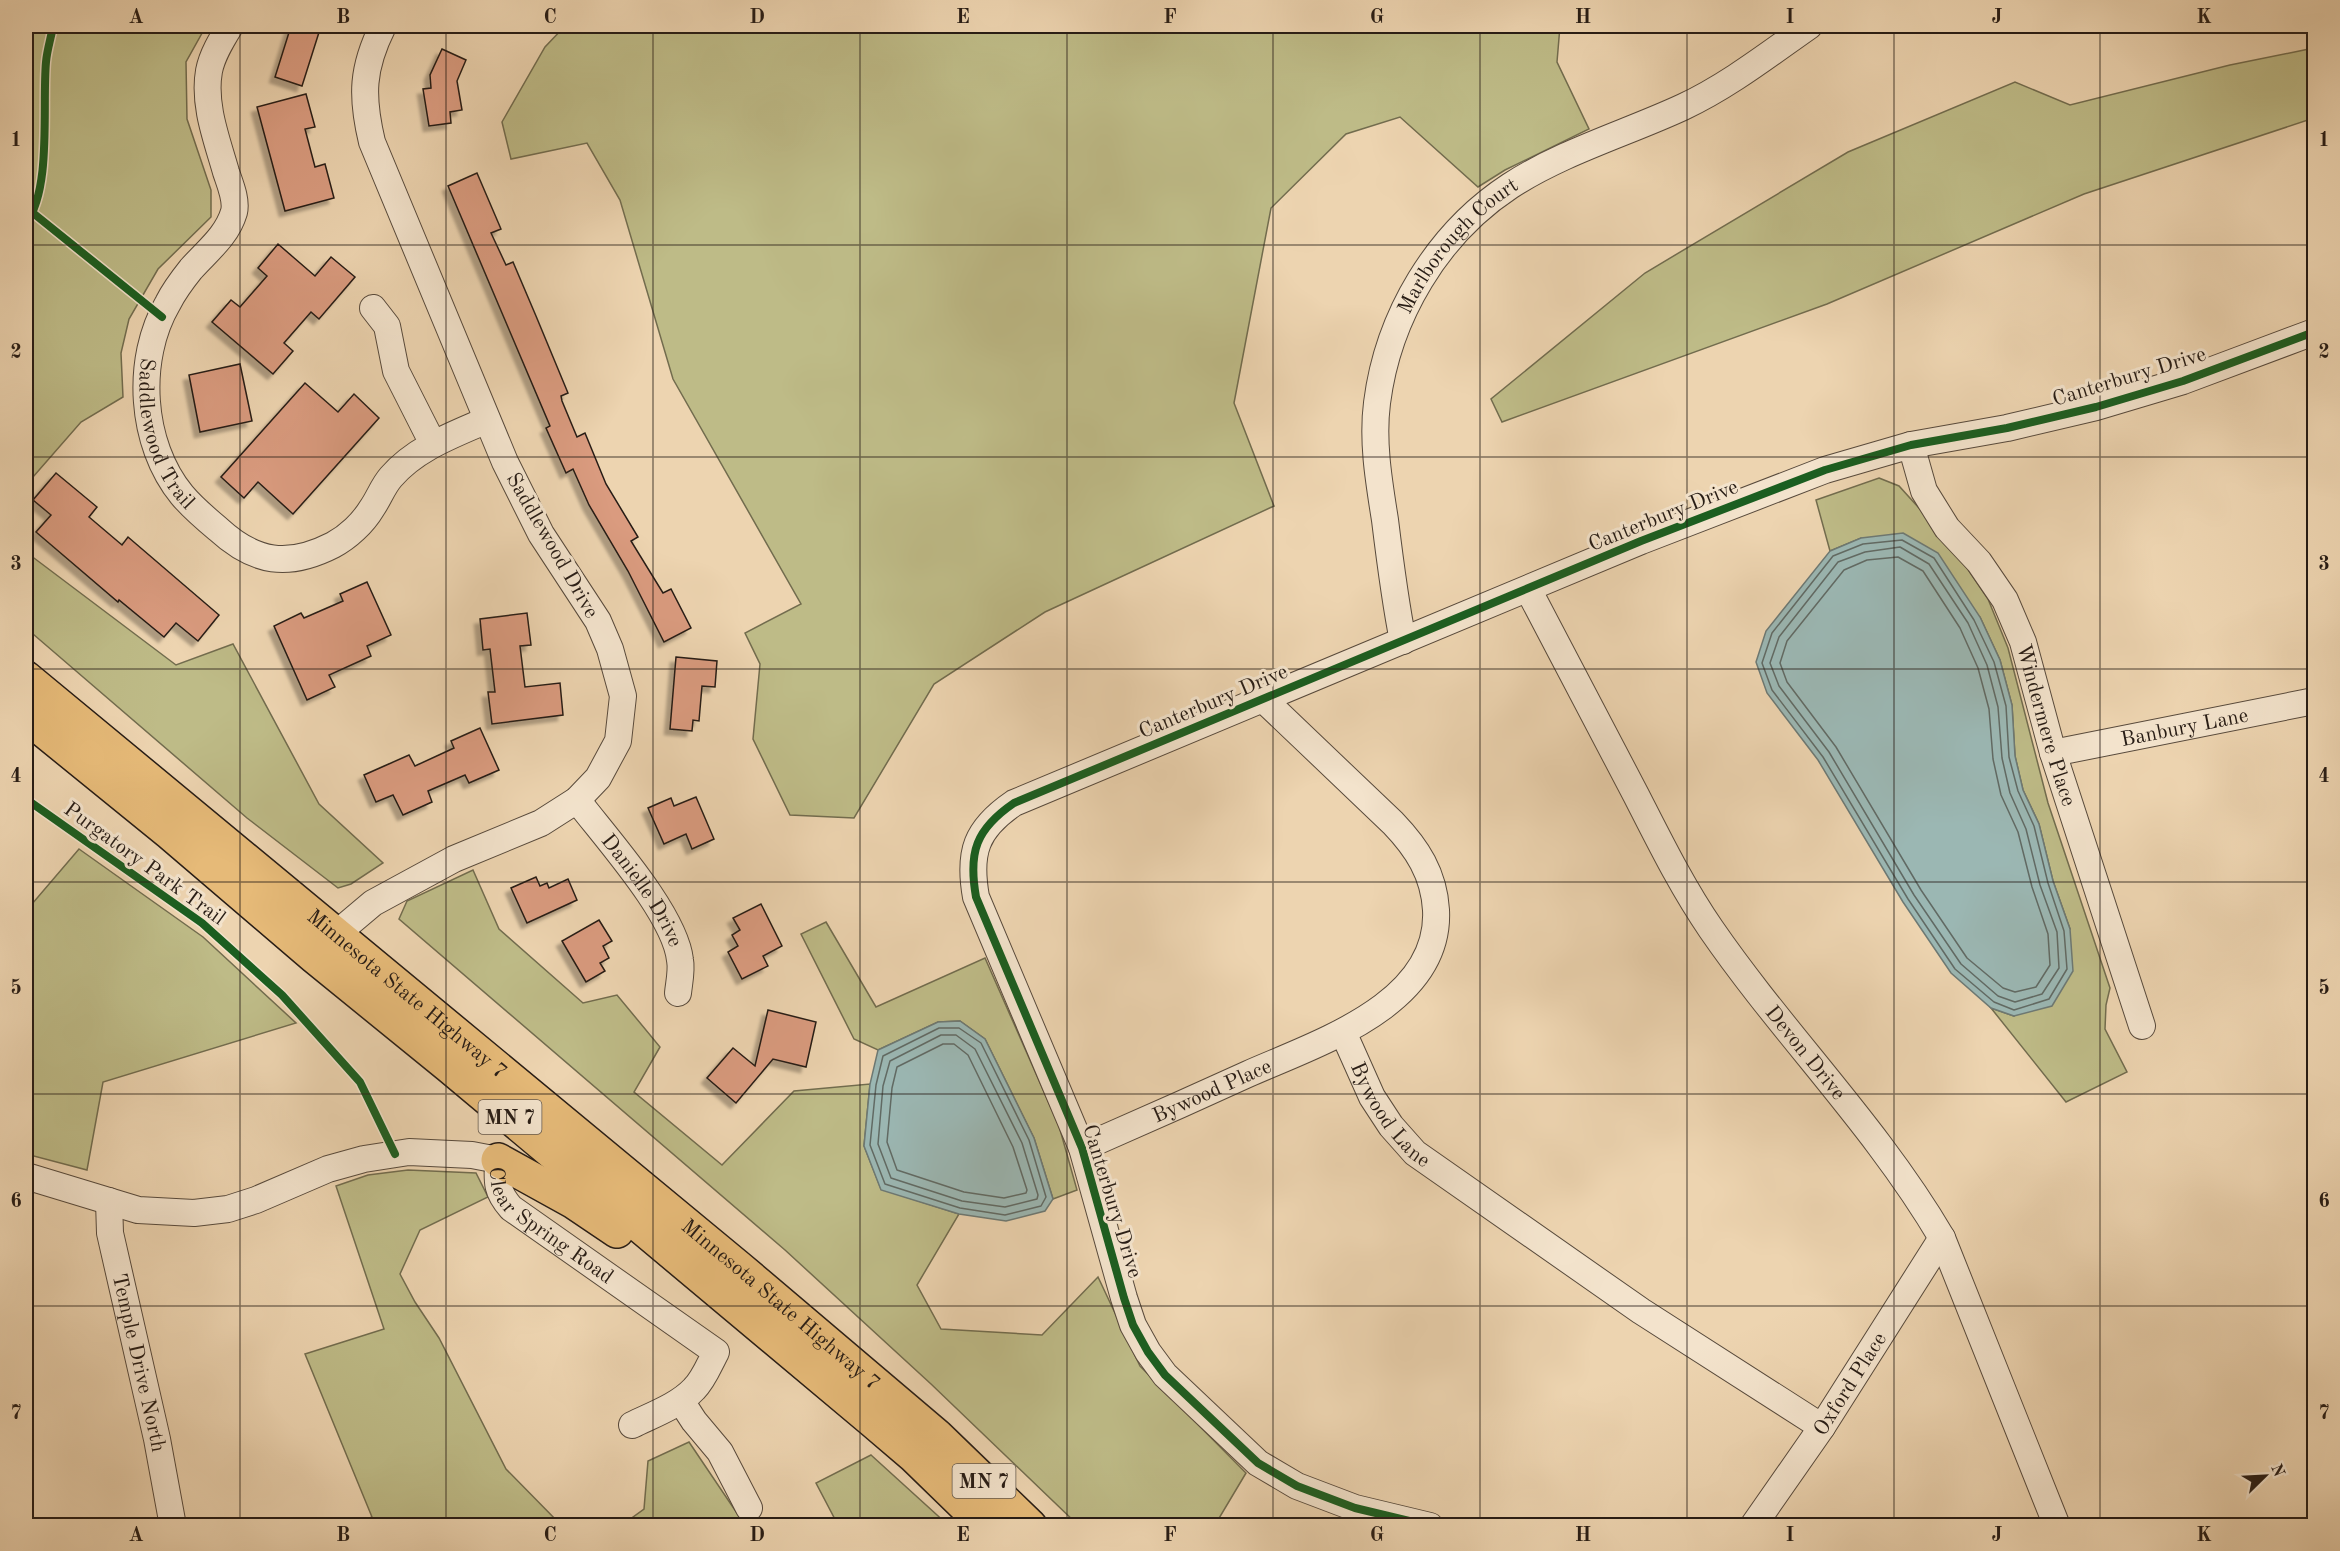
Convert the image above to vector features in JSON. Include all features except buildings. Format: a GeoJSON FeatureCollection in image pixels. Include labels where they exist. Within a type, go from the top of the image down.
{"type":"FeatureCollection","features":[{"type":"Feature","properties":{"kind":"main road","name":"Minnesota State Highway 7"},"geometry":{"type":"LineString","coordinates":[[26,678],[820,1337],[937,1436],[1030,1526]]}},
{"type":"Feature","properties":{"kind":"main road","name":"Minnesota State Highway 7"},"geometry":{"type":"LineString","coordinates":[[26,716],[170,833],[315,957],[449,1066],[914,1456],[986,1526]]}},
{"type":"Feature","properties":{"kind":"main road"},"geometry":{"type":"LineString","coordinates":[[498,1160],[574,1202],[694,1286],[719,1292]]}},
{"type":"Feature","properties":{"kind":"street","name":"Saddlewood Trail"},"geometry":{"type":"LineString","coordinates":[[230,26],[209,70],[209,98],[212,125],[235,209],[228,229],[190,270],[167,304],[152,342],[145,380],[148,421],[161,459],[181,494],[229,539],[248,552],[269,559],[291,560],[335,544],[355,529],[372,509],[390,478],[409,459],[434,444],[488,420]]}},
{"type":"Feature","properties":{"kind":"street","name":"Saddlewood Drive"},"geometry":{"type":"LineString","coordinates":[[335,935],[373,903],[454,859],[541,823],[577,800],[598,778],[618,741],[623,696],[610,649],[598,621],[541,534],[505,462],[372,142],[365,111],[364,80],[371,50],[383,26]]}},
{"type":"Feature","properties":{"kind":"street","name":"Marlborough Court"},"geometry":{"type":"LineString","coordinates":[[1403,641],[1377,465],[1377,404],[1387,351],[1407,303],[1434,258],[1469,219],[1510,186],[1557,161],[1686,106],[1752,66],[1809,26]]}},
{"type":"Feature","properties":{"kind":"street"},"geometry":{"type":"LineString","coordinates":[[374,308],[387,327],[396,371],[434,444]]}},
{"type":"Feature","properties":{"kind":"street","name":"Canterbury Drive"},"geometry":{"type":"LineString","coordinates":[[1430,1526],[1355,1508],[1297,1486],[1258,1463],[1165,1375],[1148,1352],[1133,1325],[1082,1148],[976,897],[972,874],[974,852],[981,832],[996,815],[1014,803],[1641,541],[1816,473],[1911,446],[2007,428],[2096,407],[2183,381],[2314,333]]}},
{"type":"Feature","properties":{"kind":"street","name":"Windermere Place"},"geometry":{"type":"LineString","coordinates":[[1911,446],[1924,491],[1947,528],[1979,562],[2005,600],[2023,642],[2053,753],[2142,1026]]}},
{"type":"Feature","properties":{"kind":"street","name":"Devon Drive"},"geometry":{"type":"LineString","coordinates":[[1528,589],[1677,874],[1710,928],[1748,980],[1894,1163],[1917,1195],[1942,1238],[2057,1526]]}},
{"type":"Feature","properties":{"kind":"street","name":"Bywood Lane"},"geometry":{"type":"LineString","coordinates":[[1263,699],[1408,839],[1425,865],[1435,892],[1437,923],[1430,952],[1413,979],[1394,999],[1343,1032],[1372,1097],[1391,1126],[1415,1153],[1641,1311],[1822,1427]]}},
{"type":"Feature","properties":{"kind":"street","name":"Banbury Lane"},"geometry":{"type":"LineString","coordinates":[[2053,753],[2314,701]]}},
{"type":"Feature","properties":{"kind":"street","name":"Danielle Drive"},"geometry":{"type":"LineString","coordinates":[[577,800],[644,887],[674,937],[680,961],[678,993]]}},
{"type":"Feature","properties":{"kind":"street","name":"Bywood Place"},"geometry":{"type":"LineString","coordinates":[[1082,1148],[1343,1032]]}},
{"type":"Feature","properties":{"kind":"street","name":"Clear Spring Road"},"geometry":{"type":"LineString","coordinates":[[26,1176],[138,1210],[194,1213],[228,1209],[256,1200],[328,1169],[364,1159],[409,1152],[472,1155],[498,1160],[497,1186],[502,1198],[511,1208],[716,1352],[694,1390],[681,1401],[632,1425]]}},
{"type":"Feature","properties":{"kind":"street","name":"Temple Drive North"},"geometry":{"type":"LineString","coordinates":[[109,1201],[110,1233],[157,1439],[173,1526]]}},
{"type":"Feature","properties":{"kind":"street","name":"Oxford Place"},"geometry":{"type":"LineString","coordinates":[[1753,1526],[1822,1427],[1942,1238]]}},
{"type":"Feature","properties":{"kind":"street"},"geometry":{"type":"LineString","coordinates":[[681,1401],[694,1421],[720,1452],[750,1508]]}},
{"type":"Feature","properties":{"kind":"shaded area"},"geometry":{"type":"Polygon","coordinates":[[[26,26],[206,26],[186,62],[187,119],[211,190],[211,217],[158,269],[129,319],[121,353],[123,397],[81,422],[26,485],[26,26]]]}},
{"type":"Feature","properties":{"kind":"shaded area"},"geometry":{"type":"Polygon","coordinates":[[[565,26],[1560,26],[1557,62],[1589,129],[1505,170],[1478,187],[1400,117],[1346,134],[1271,208],[1234,403],[1274,506],[1045,612],[934,684],[854,818],[790,815],[753,739],[760,664],[745,633],[801,604],[673,379],[620,200],[587,143],[511,159],[502,122],[545,47],[565,26]]]}},
{"type":"Feature","properties":{"kind":"shaded area"},"geometry":{"type":"Polygon","coordinates":[[[2314,48],[2314,118],[2084,194],[1827,304],[1502,422],[1491,399],[1645,273],[1848,152],[2015,82],[2070,105],[2230,65],[2314,48]]]}},
{"type":"Feature","properties":{"kind":"shaded area"},"geometry":{"type":"Polygon","coordinates":[[[1879,478],[1899,486],[1948,540],[1988,599],[2008,648],[2048,803],[2110,988],[2106,1005],[2105,1029],[2127,1072],[2066,1102],[1991,1008],[2014,1016],[2070,929],[2053,881],[2039,824],[2023,790],[2015,756],[2012,705],[2000,660],[1980,617],[1861,538],[1830,551],[1816,500],[1879,478]]]}},
{"type":"Feature","properties":{"kind":"shaded area"},"geometry":{"type":"Polygon","coordinates":[[[26,552],[176,665],[233,644],[319,804],[383,863],[351,884],[338,888],[247,818],[26,628],[26,552]]]}},
{"type":"Feature","properties":{"kind":"shaded area"},"geometry":{"type":"Polygon","coordinates":[[[79,849],[203,937],[296,1023],[103,1082],[87,1170],[26,1154],[26,911],[79,849]]]}},
{"type":"Feature","properties":{"kind":"shaded area"},"geometry":{"type":"Polygon","coordinates":[[[473,870],[499,929],[583,1003],[617,995],[660,1047],[634,1092],[722,1165],[794,1091],[870,1084],[864,1146],[881,1189],[959,1214],[917,1285],[941,1329],[1042,1335],[1098,1277],[1140,1366],[1246,1473],[1215,1525],[1078,1525],[931,1384],[785,1250],[399,919],[407,901],[473,870]]]}},
{"type":"Feature","properties":{"kind":"shaded area"},"geometry":{"type":"Polygon","coordinates":[[[826,922],[876,1007],[985,958],[1059,1126],[1077,1190],[1053,1199],[1034,1138],[985,1039],[960,1021],[938,1022],[878,1050],[854,1039],[801,934],[826,922]]]}},
{"type":"Feature","properties":{"kind":"shaded area"},"geometry":{"type":"Polygon","coordinates":[[[408,1170],[476,1173],[488,1197],[420,1230],[400,1274],[439,1338],[506,1469],[561,1525],[351,1525],[372,1517],[305,1354],[384,1329],[336,1186],[368,1175],[408,1170]]]}},
{"type":"Feature","properties":{"kind":"shaded area"},"geometry":{"type":"Polygon","coordinates":[[[689,1442],[745,1525],[622,1525],[644,1509],[648,1461],[689,1442]]]}},
{"type":"Feature","properties":{"kind":"shaded area"},"geometry":{"type":"Polygon","coordinates":[[[871,1455],[948,1525],[838,1525],[816,1483],[871,1455]]]}},
{"type":"Feature","properties":{"kind":"water"},"geometry":{"type":"Polygon","coordinates":[[[1903,533],[1938,553],[1980,617],[2000,660],[2012,705],[2015,756],[2023,790],[2039,824],[2053,881],[2070,929],[2073,971],[2052,1006],[2014,1016],[1991,1008],[1951,973],[1903,902],[1818,760],[1767,693],[1756,662],[1766,631],[1830,551],[1861,538],[1903,533]]]}},
{"type":"Feature","properties":{"kind":"water"},"geometry":{"type":"Polygon","coordinates":[[[960,1021],[985,1039],[1034,1138],[1053,1199],[1045,1211],[1006,1221],[959,1214],[881,1190],[864,1146],[870,1084],[878,1050],[938,1022],[960,1021]]]}},
{"type":"Feature","properties":{"kind":"cycle path"},"geometry":{"type":"LineString","coordinates":[[26,223],[40,190],[43,168],[46,62],[53,26]]}},
{"type":"Feature","properties":{"kind":"cycle path"},"geometry":{"type":"LineString","coordinates":[[33,213],[162,317]]}},
{"type":"Feature","properties":{"kind":"cycle path"},"geometry":{"type":"LineString","coordinates":[[1430,1526],[1355,1508],[1297,1486],[1258,1463],[1165,1375],[1148,1352],[1133,1325],[1124,1298],[1082,1148],[976,897],[974,854],[983,832],[991,822],[1014,803],[1641,541],[1825,470],[1911,445],[2007,428],[2096,407],[2183,381],[2314,332]]}},
{"type":"Feature","properties":{"kind":"cycle path","name":"Purgatory Park Trail"},"geometry":{"type":"LineString","coordinates":[[26,799],[202,923],[282,995],[360,1082],[395,1154]]}}]}
